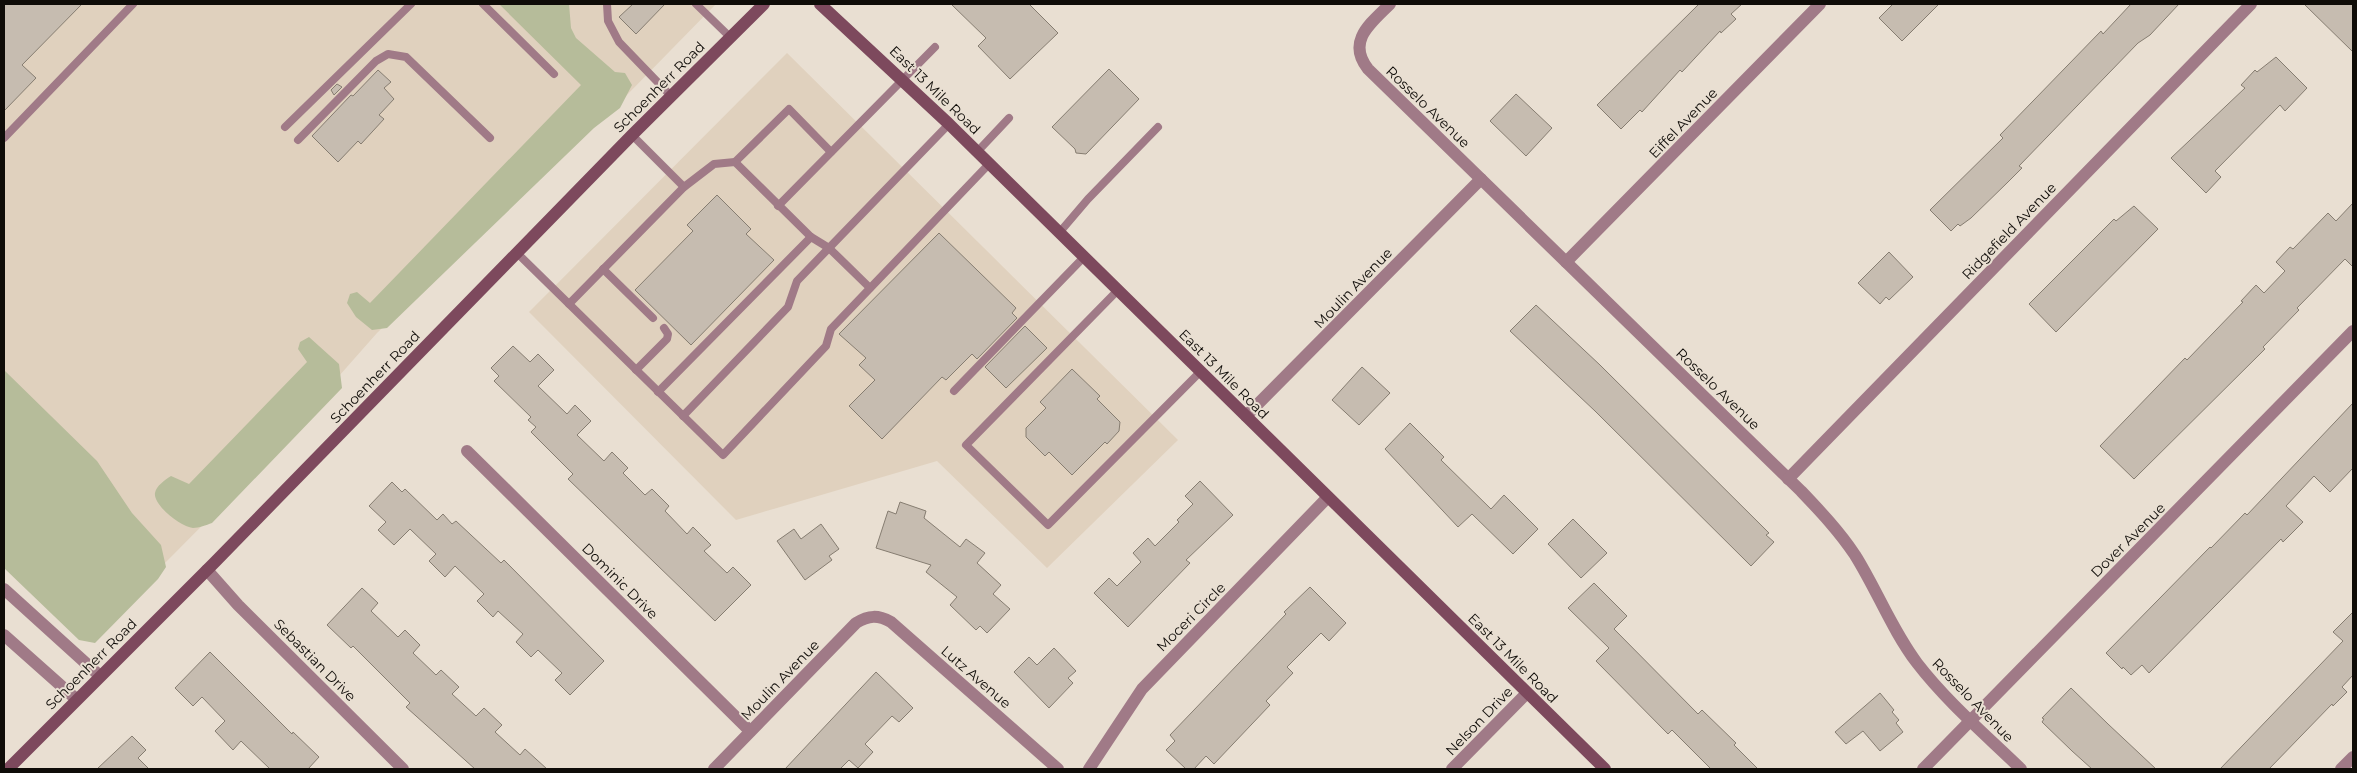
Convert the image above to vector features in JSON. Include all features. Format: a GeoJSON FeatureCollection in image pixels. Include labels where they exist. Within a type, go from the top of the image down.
{"type":"FeatureCollection","features":[{"type":"Feature","properties":{"kind":"main road","name":"Schoenherr Road"},"geometry":{"type":"LineString","coordinates":[[15,767],[76,699],[207,570],[632,135],[764,4]]}},
{"type":"Feature","properties":{"kind":"main road","name":"East 13 Mile Road"},"geometry":{"type":"LineString","coordinates":[[820,4],[903,79],[1605,769]]}},
{"type":"Feature","properties":{"kind":"street","name":"Rosselo Avenue"},"geometry":{"type":"LineString","coordinates":[[1390,4],[1362,35],[1361,58],[1374,74],[1788,479],[1847,543],[1872,585],[1892,625],[1917,663],[1971,721],[2021,769]]}},
{"type":"Feature","properties":{"kind":"street","name":"Eiffel Avenue"},"geometry":{"type":"LineString","coordinates":[[1566,262],[1820,4]]}},
{"type":"Feature","properties":{"kind":"street","name":"Ridgefield Avenue"},"geometry":{"type":"LineString","coordinates":[[1788,479],[2251,4]]}},
{"type":"Feature","properties":{"kind":"street","name":"Moulin Avenue"},"geometry":{"type":"LineString","coordinates":[[1246,416],[1481,180]]}},
{"type":"Feature","properties":{"kind":"street","name":"Dover Avenue"},"geometry":{"type":"LineString","coordinates":[[1923,769],[2353,331]]}},
{"type":"Feature","properties":{"kind":"street","name":"Dominic Drive"},"geometry":{"type":"LineString","coordinates":[[468,451],[750,732]]}},
{"type":"Feature","properties":{"kind":"street","name":"Moceri Circle"},"geometry":{"type":"LineString","coordinates":[[1089,769],[1142,689],[1328,497]]}},
{"type":"Feature","properties":{"kind":"street","name":"Sebastian Drive"},"geometry":{"type":"LineString","coordinates":[[207,570],[238,605],[403,769]]}},
{"type":"Feature","properties":{"kind":"street"},"geometry":{"type":"LineString","coordinates":[[4,589],[100,676]]}},
{"type":"Feature","properties":{"kind":"street","name":"Moulin Avenue"},"geometry":{"type":"LineString","coordinates":[[714,769],[856,623],[871,616]]}},
{"type":"Feature","properties":{"kind":"street","name":"Lutz Avenue"},"geometry":{"type":"LineString","coordinates":[[871,616],[880,616],[891,622],[1058,769]]}},
{"type":"Feature","properties":{"kind":"street"},"geometry":{"type":"LineString","coordinates":[[4,635],[76,699]]}},
{"type":"Feature","properties":{"kind":"street","name":"Nelson Drive"},"geometry":{"type":"LineString","coordinates":[[1452,769],[1526,693]]}},
{"type":"Feature","properties":{"kind":"street"},"geometry":{"type":"LineString","coordinates":[[2342,769],[2353,757]]}},
{"type":"Feature","properties":{"kind":"lane"},"geometry":{"type":"LineString","coordinates":[[4,138],[133,4]]}},
{"type":"Feature","properties":{"kind":"lane"},"geometry":{"type":"LineString","coordinates":[[285,127],[411,4]]}},
{"type":"Feature","properties":{"kind":"lane"},"geometry":{"type":"LineString","coordinates":[[483,4],[554,74]]}},
{"type":"Feature","properties":{"kind":"lane"},"geometry":{"type":"LineString","coordinates":[[607,4],[608,21],[619,42],[671,96]]}},
{"type":"Feature","properties":{"kind":"lane"},"geometry":{"type":"LineString","coordinates":[[696,4],[730,37]]}},
{"type":"Feature","properties":{"kind":"lane"},"geometry":{"type":"LineString","coordinates":[[778,206],[935,46]]}},
{"type":"Feature","properties":{"kind":"lane"},"geometry":{"type":"LineString","coordinates":[[298,140],[376,61],[388,54],[406,57],[490,138]]}},
{"type":"Feature","properties":{"kind":"lane"},"geometry":{"type":"LineString","coordinates":[[569,304],[684,187],[714,164],[735,162],[789,110],[831,152]]}},
{"type":"Feature","properties":{"kind":"lane"},"geometry":{"type":"LineString","coordinates":[[977,152],[1009,118]]}},
{"type":"Feature","properties":{"kind":"lane"},"geometry":{"type":"LineString","coordinates":[[682,416],[788,307],[796,281],[949,124]]}},
{"type":"Feature","properties":{"kind":"lane"},"geometry":{"type":"LineString","coordinates":[[1059,233],[1088,199],[1158,127]]}},
{"type":"Feature","properties":{"kind":"lane"},"geometry":{"type":"LineString","coordinates":[[632,135],[684,187]]}},
{"type":"Feature","properties":{"kind":"lane"},"geometry":{"type":"LineString","coordinates":[[735,162],[810,237],[829,248],[870,288]]}},
{"type":"Feature","properties":{"kind":"lane"},"geometry":{"type":"LineString","coordinates":[[517,253],[723,455],[826,346],[832,329],[989,164]]}},
{"type":"Feature","properties":{"kind":"lane"},"geometry":{"type":"LineString","coordinates":[[658,392],[810,237]]}},
{"type":"Feature","properties":{"kind":"lane"},"geometry":{"type":"LineString","coordinates":[[954,391],[1084,257]]}},
{"type":"Feature","properties":{"kind":"lane"},"geometry":{"type":"LineString","coordinates":[[604,269],[653,318]]}},
{"type":"Feature","properties":{"kind":"lane"},"geometry":{"type":"LineString","coordinates":[[1118,290],[966,445],[1048,525],[1200,372]]}},
{"type":"Feature","properties":{"kind":"lane"},"geometry":{"type":"LineString","coordinates":[[636,370],[668,339],[668,334],[664,328]]}},
{"type":"Feature","properties":{"kind":"shaded area"},"geometry":{"type":"Polygon","coordinates":[[[4,4],[716,4],[624,98],[542,169],[377,333],[339,376],[330,397],[160,568],[4,442],[4,4]]]}},
{"type":"Feature","properties":{"kind":"shaded area"},"geometry":{"type":"Polygon","coordinates":[[[787,53],[1178,440],[1047,568],[937,461],[736,520],[529,312],[787,53]]]}},
{"type":"Feature","properties":{"kind":"green space"},"geometry":{"type":"Polygon","coordinates":[[[499,4],[569,4],[571,28],[576,38],[615,72],[625,73],[632,85],[620,108],[594,128],[387,328],[372,330],[356,317],[347,303],[350,294],[357,292],[370,303],[581,85],[499,4]]]}},
{"type":"Feature","properties":{"kind":"green space"},"geometry":{"type":"Polygon","coordinates":[[[309,337],[339,364],[342,388],[212,523],[193,528],[175,520],[158,503],[155,493],[157,488],[171,476],[189,484],[307,362],[298,349],[300,342],[309,337]]]}},
{"type":"Feature","properties":{"kind":"green space"},"geometry":{"type":"Polygon","coordinates":[[[4,370],[97,461],[132,513],[161,545],[166,567],[158,579],[95,643],[79,640],[4,568],[4,370]]]}},
{"type":"Feature","properties":{"kind":"building"},"geometry":{"type":"Polygon","coordinates":[[[4,4],[82,4],[22,65],[36,78],[4,111],[4,4]]]}},
{"type":"Feature","properties":{"kind":"building"},"geometry":{"type":"Polygon","coordinates":[[[633,4],[665,4],[636,34],[619,17],[633,4]]]}},
{"type":"Feature","properties":{"kind":"building"},"geometry":{"type":"Polygon","coordinates":[[[951,4],[1029,4],[1058,33],[1010,79],[978,46],[986,38],[951,4]]]}},
{"type":"Feature","properties":{"kind":"building"},"geometry":{"type":"Polygon","coordinates":[[[1699,4],[1742,4],[1731,14],[1736,19],[1721,33],[1720,31],[1682,72],[1680,70],[1642,112],[1640,110],[1621,129],[1597,105],[1699,4]]]}},
{"type":"Feature","properties":{"kind":"building"},"geometry":{"type":"Polygon","coordinates":[[[1893,4],[1939,4],[1902,41],[1879,18],[1893,4]]]}},
{"type":"Feature","properties":{"kind":"building"},"geometry":{"type":"Polygon","coordinates":[[[2131,4],[2179,4],[2150,35],[2138,43],[2019,166],[2022,168],[2008,182],[1971,218],[1960,226],[1958,224],[1951,231],[1930,210],[2003,138],[2000,135],[2101,31],[2103,34],[2131,4]]]}},
{"type":"Feature","properties":{"kind":"building"},"geometry":{"type":"Polygon","coordinates":[[[2304,4],[2353,4],[2353,52],[2304,4]]]}},
{"type":"Feature","properties":{"kind":"building"},"geometry":{"type":"Polygon","coordinates":[[[2276,57],[2307,88],[2285,111],[2280,105],[2215,171],[2221,177],[2206,193],[2171,158],[2245,88],[2241,85],[2255,70],[2257,72],[2276,57]]]}},
{"type":"Feature","properties":{"kind":"building"},"geometry":{"type":"Polygon","coordinates":[[[1109,69],[1139,99],[1086,154],[1076,153],[1075,149],[1052,127],[1109,69]]]}},
{"type":"Feature","properties":{"kind":"building"},"geometry":{"type":"Polygon","coordinates":[[[378,70],[391,82],[384,88],[394,99],[379,115],[384,119],[361,144],[358,141],[338,162],[312,136],[378,70]]]}},
{"type":"Feature","properties":{"kind":"building"},"geometry":{"type":"Polygon","coordinates":[[[337,84],[342,87],[334,95],[331,90],[337,84]]]}},
{"type":"Feature","properties":{"kind":"building"},"geometry":{"type":"Polygon","coordinates":[[[1516,94],[1552,128],[1526,156],[1490,121],[1516,94]]]}},
{"type":"Feature","properties":{"kind":"building"},"geometry":{"type":"Polygon","coordinates":[[[717,195],[751,229],[746,234],[774,260],[691,345],[635,290],[693,231],[687,225],[717,195]]]}},
{"type":"Feature","properties":{"kind":"building"},"geometry":{"type":"Polygon","coordinates":[[[2353,203],[2353,267],[2345,259],[2297,308],[2299,310],[2263,347],[2265,349],[2134,479],[2100,446],[2185,358],[2187,360],[2243,302],[2241,301],[2256,285],[2264,293],[2285,271],[2276,262],[2290,247],[2293,249],[2328,213],[2336,221],[2353,203]]]}},
{"type":"Feature","properties":{"kind":"building"},"geometry":{"type":"Polygon","coordinates":[[[2134,206],[2158,229],[2056,332],[2029,304],[2114,219],[2116,221],[2134,206]]]}},
{"type":"Feature","properties":{"kind":"building"},"geometry":{"type":"Polygon","coordinates":[[[939,233],[1016,308],[1012,313],[1017,318],[977,359],[972,354],[946,380],[942,377],[882,439],[849,406],[875,380],[859,365],[866,358],[839,334],[939,233]]]}},
{"type":"Feature","properties":{"kind":"building"},"geometry":{"type":"Polygon","coordinates":[[[1889,252],[1913,277],[1889,300],[1886,297],[1880,304],[1858,283],[1889,252]]]}},
{"type":"Feature","properties":{"kind":"building"},"geometry":{"type":"Polygon","coordinates":[[[1536,305],[1600,365],[1769,533],[1766,535],[1774,542],[1751,566],[1595,411],[1510,331],[1536,305]]]}},
{"type":"Feature","properties":{"kind":"building"},"geometry":{"type":"Polygon","coordinates":[[[1025,326],[1047,348],[1006,388],[985,367],[1025,326]]]}},
{"type":"Feature","properties":{"kind":"building"},"geometry":{"type":"Polygon","coordinates":[[[513,346],[530,362],[538,354],[554,370],[538,386],[567,414],[575,405],[591,421],[577,435],[604,461],[612,452],[628,468],[623,473],[645,495],[652,489],[669,506],[665,511],[687,534],[693,527],[711,545],[704,551],[727,573],[733,567],[751,585],[715,621],[568,479],[573,474],[531,432],[536,427],[528,420],[531,417],[494,381],[499,376],[491,368],[513,346]]]}},
{"type":"Feature","properties":{"kind":"building"},"geometry":{"type":"Polygon","coordinates":[[[1362,367],[1390,393],[1359,425],[1332,400],[1362,367]]]}},
{"type":"Feature","properties":{"kind":"building"},"geometry":{"type":"Polygon","coordinates":[[[1072,369],[1100,396],[1097,399],[1120,422],[1119,431],[1107,444],[1105,442],[1072,475],[1049,452],[1045,456],[1026,437],[1026,428],[1046,408],[1040,402],[1072,369]]]}},
{"type":"Feature","properties":{"kind":"building"},"geometry":{"type":"Polygon","coordinates":[[[2353,403],[2353,468],[2330,492],[2314,476],[2286,506],[2303,522],[2283,542],[2281,539],[2149,673],[2142,665],[2131,675],[2123,667],[2122,669],[2106,653],[2210,547],[2245,513],[2247,515],[2353,403]]]}},
{"type":"Feature","properties":{"kind":"building"},"geometry":{"type":"Polygon","coordinates":[[[1410,423],[1444,457],[1441,460],[1491,509],[1504,495],[1538,529],[1513,554],[1472,514],[1458,527],[1385,449],[1410,423]]]}},
{"type":"Feature","properties":{"kind":"building"},"geometry":{"type":"Polygon","coordinates":[[[1200,481],[1233,515],[1186,560],[1190,563],[1128,627],[1094,593],[1109,578],[1117,586],[1141,562],[1133,553],[1148,538],[1155,546],[1179,522],[1177,520],[1193,504],[1185,496],[1200,481]]]}},
{"type":"Feature","properties":{"kind":"building"},"geometry":{"type":"Polygon","coordinates":[[[392,482],[402,492],[405,489],[437,520],[443,514],[452,524],[456,521],[501,563],[504,560],[604,661],[570,695],[555,680],[562,673],[538,650],[531,657],[516,642],[523,634],[498,611],[493,617],[477,601],[484,594],[455,566],[445,577],[429,561],[436,554],[410,529],[394,545],[378,530],[386,522],[369,506],[392,482]]]}},
{"type":"Feature","properties":{"kind":"building"},"geometry":{"type":"Polygon","coordinates":[[[900,502],[926,511],[924,518],[960,547],[966,539],[985,553],[977,563],[1001,585],[993,594],[1010,609],[987,633],[980,626],[976,630],[950,605],[957,597],[926,572],[931,565],[876,548],[888,511],[896,514],[900,502]]]}},
{"type":"Feature","properties":{"kind":"building"},"geometry":{"type":"Polygon","coordinates":[[[1573,519],[1607,553],[1581,578],[1548,544],[1573,519]]]}},
{"type":"Feature","properties":{"kind":"building"},"geometry":{"type":"Polygon","coordinates":[[[821,524],[839,549],[829,556],[832,560],[805,580],[777,541],[794,529],[801,539],[821,524]]]}},
{"type":"Feature","properties":{"kind":"building"},"geometry":{"type":"Polygon","coordinates":[[[1594,583],[1627,616],[1614,629],[1698,714],[1702,710],[1736,743],[1734,745],[1758,769],[1711,769],[1672,730],[1668,734],[1596,661],[1609,648],[1568,608],[1594,583]]]}},
{"type":"Feature","properties":{"kind":"building"},"geometry":{"type":"Polygon","coordinates":[[[1310,587],[1346,623],[1329,641],[1321,633],[1287,667],[1293,673],[1266,701],[1270,705],[1214,764],[1206,756],[1194,769],[1186,769],[1166,750],[1175,741],[1170,735],[1286,614],[1284,612],[1310,587]]]}},
{"type":"Feature","properties":{"kind":"building"},"geometry":{"type":"Polygon","coordinates":[[[362,588],[378,603],[371,611],[398,637],[405,630],[420,645],[413,653],[436,675],[441,670],[459,687],[452,694],[476,716],[484,708],[502,725],[495,732],[520,755],[525,749],[547,769],[475,769],[406,707],[410,703],[353,646],[351,648],[327,625],[362,588]]]}},
{"type":"Feature","properties":{"kind":"building"},"geometry":{"type":"Polygon","coordinates":[[[2353,612],[2353,675],[2342,687],[2347,692],[2333,706],[2332,704],[2269,769],[2220,769],[2343,641],[2333,632],[2353,612]]]}},
{"type":"Feature","properties":{"kind":"building"},"geometry":{"type":"Polygon","coordinates":[[[1054,648],[1076,671],[1068,678],[1073,683],[1049,708],[1014,672],[1029,657],[1037,665],[1054,648]]]}},
{"type":"Feature","properties":{"kind":"building"},"geometry":{"type":"Polygon","coordinates":[[[210,652],[292,734],[293,732],[319,757],[308,769],[270,769],[241,741],[233,750],[215,731],[225,721],[202,697],[193,706],[175,688],[210,652]]]}},
{"type":"Feature","properties":{"kind":"building"},"geometry":{"type":"Polygon","coordinates":[[[876,672],[913,708],[899,722],[892,716],[865,744],[873,752],[858,768],[849,760],[840,769],[785,769],[876,672]]]}},
{"type":"Feature","properties":{"kind":"building"},"geometry":{"type":"Polygon","coordinates":[[[2071,688],[2156,769],[2092,769],[2072,751],[2042,722],[2044,719],[2042,718],[2071,688]]]}},
{"type":"Feature","properties":{"kind":"building"},"geometry":{"type":"Polygon","coordinates":[[[1880,693],[1894,710],[1892,712],[1899,720],[1896,723],[1903,732],[1880,751],[1863,731],[1846,744],[1835,732],[1880,693]]]}},
{"type":"Feature","properties":{"kind":"building"},"geometry":{"type":"Polygon","coordinates":[[[132,736],[146,750],[138,758],[149,769],[97,769],[132,736]]]}}]}
